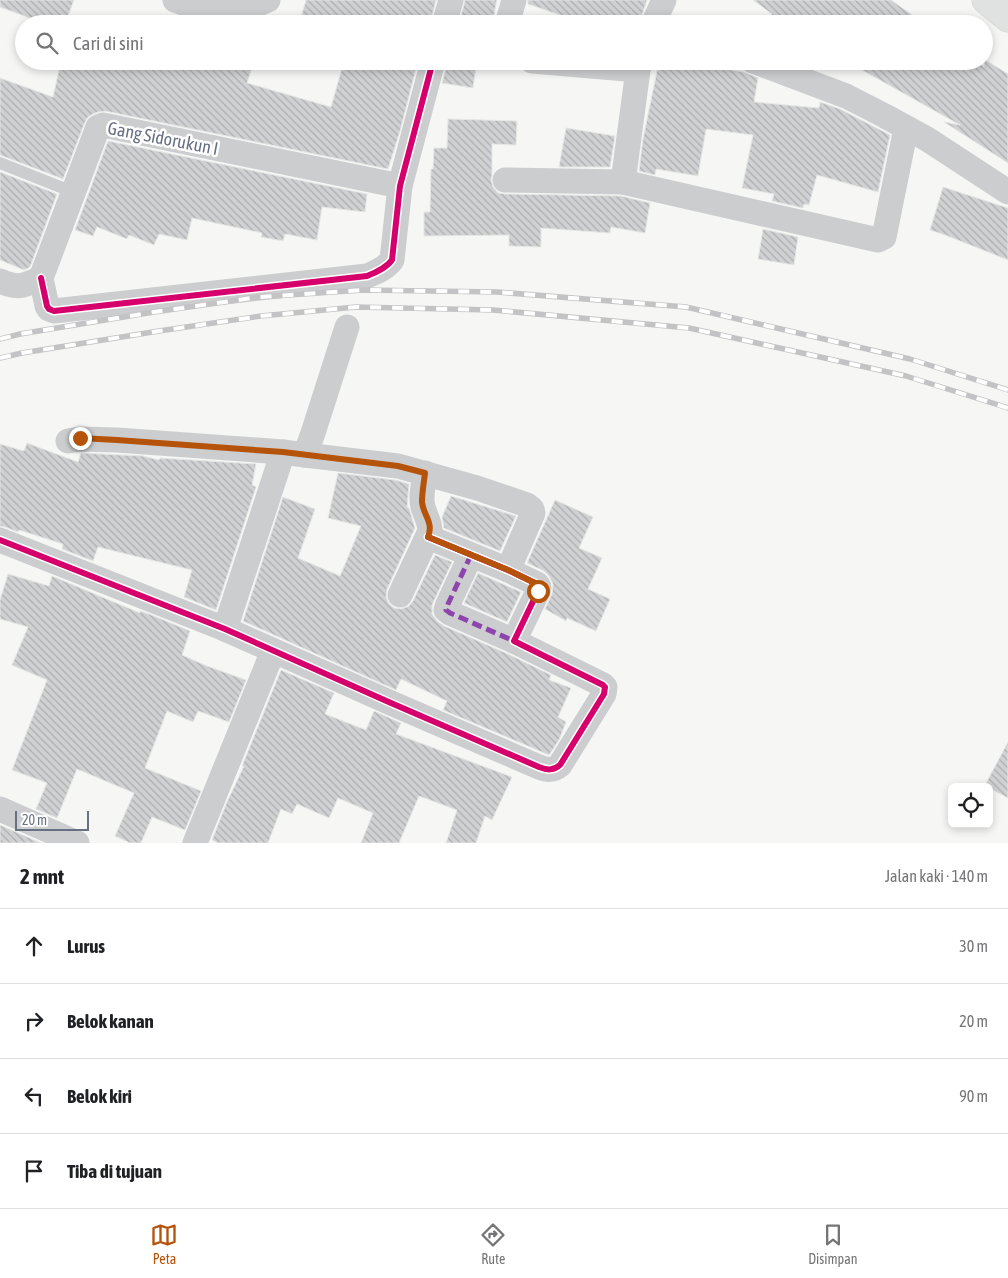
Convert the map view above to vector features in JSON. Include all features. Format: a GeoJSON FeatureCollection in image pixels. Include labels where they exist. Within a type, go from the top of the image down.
{"type":"FeatureCollection","features":[{"type":"Feature","properties":{"kind":"highway"},"geometry":{"type":"LineString","coordinates":[[986,0],[1008,18]]}},
{"type":"Feature","properties":{"kind":"street"},"geometry":{"type":"LineString","coordinates":[[175,0],[196,8],[219,12],[241,10],[268,0]]}},
{"type":"Feature","properties":{"kind":"street"},"geometry":{"type":"LineString","coordinates":[[447,15],[451,0]]}},
{"type":"Feature","properties":{"kind":"street"},"geometry":{"type":"LineString","coordinates":[[510,15],[514,0]]}},
{"type":"Feature","properties":{"kind":"street"},"geometry":{"type":"LineString","coordinates":[[657,15],[664,0]]}},
{"type":"Feature","properties":{"kind":"street"},"geometry":{"type":"LineString","coordinates":[[0,280],[10,285],[20,286],[41,278],[47,306],[54,311],[368,276],[381,270],[392,260],[400,186],[432,70]]}},
{"type":"Feature","properties":{"kind":"street"},"geometry":{"type":"LineString","coordinates":[[623,182],[638,70]]}},
{"type":"Feature","properties":{"kind":"street"},"geometry":{"type":"LineString","coordinates":[[777,70],[846,96],[927,139],[1008,192]]}},
{"type":"Feature","properties":{"kind":"street","name":"Gang Sidorukun I"},"geometry":{"type":"LineString","coordinates":[[41,278],[98,127],[103,125],[400,186]]}},
{"type":"Feature","properties":{"kind":"street"},"geometry":{"type":"LineString","coordinates":[[505,180],[623,182],[880,239],[884,237],[906,128]]}},
{"type":"Feature","properties":{"kind":"street"},"geometry":{"type":"LineString","coordinates":[[224,629],[294,453],[316,424],[347,327]]}},
{"type":"Feature","properties":{"kind":"street"},"geometry":{"type":"LineString","coordinates":[[68,441],[80,438],[294,453],[398,466],[477,488],[527,505],[532,509],[533,513],[508,570]]}},
{"type":"Feature","properties":{"kind":"street"},"geometry":{"type":"LineString","coordinates":[[400,595],[430,531],[430,525],[422,502],[425,473]]}},
{"type":"Feature","properties":{"kind":"street"},"geometry":{"type":"LineString","coordinates":[[428,537],[537,584],[539,587],[538,591],[514,641]]}},
{"type":"Feature","properties":{"kind":"street"},"geometry":{"type":"LineString","coordinates":[[0,540],[224,629],[539,768],[555,770],[604,694],[605,687],[514,641],[446,610],[471,555]]}},
{"type":"Feature","properties":{"kind":"street"},"geometry":{"type":"LineString","coordinates":[[195,843],[273,651]]}},
{"type":"Feature","properties":{"kind":"street"},"geometry":{"type":"LineString","coordinates":[[0,809],[77,843]]}},
{"type":"Feature","properties":{"kind":"lane"},"geometry":{"type":"LineString","coordinates":[[0,163],[73,192]]}},
{"type":"Feature","properties":{"kind":"building"},"geometry":{"type":"Polygon","coordinates":[[[0,0],[74,0],[68,15],[22,15],[0,7],[0,0]]]}},
{"type":"Feature","properties":{"kind":"building"},"geometry":{"type":"Polygon","coordinates":[[[306,0],[436,0],[432,15],[302,15],[306,0]]]}},
{"type":"Feature","properties":{"kind":"building"},"geometry":{"type":"Polygon","coordinates":[[[465,0],[497,0],[494,15],[461,15],[465,0]]]}},
{"type":"Feature","properties":{"kind":"building"},"geometry":{"type":"Polygon","coordinates":[[[528,0],[647,0],[642,15],[560,15],[528,4],[528,0]]]}},
{"type":"Feature","properties":{"kind":"building"},"geometry":{"type":"Polygon","coordinates":[[[753,0],[891,0],[912,15],[771,15],[753,0]]]}},
{"type":"Feature","properties":{"kind":"building"},"geometry":{"type":"Polygon","coordinates":[[[993,65],[1008,74],[1008,163],[944,122],[960,125],[862,70],[993,70],[993,65]]]}},
{"type":"Feature","properties":{"kind":"building"},"geometry":{"type":"Polygon","coordinates":[[[59,70],[251,70],[247,83],[331,107],[341,70],[416,70],[388,169],[105,111],[88,117],[63,179],[0,155],[0,78],[53,97],[59,70]]]}},
{"type":"Feature","properties":{"kind":"building"},"geometry":{"type":"Polygon","coordinates":[[[445,70],[476,70],[473,88],[442,83],[445,70]]]}},
{"type":"Feature","properties":{"kind":"building"},"geometry":{"type":"Polygon","coordinates":[[[657,70],[732,70],[744,72],[758,78],[754,102],[819,108],[820,102],[840,109],[890,135],[878,192],[817,175],[809,205],[804,204],[803,208],[772,201],[774,194],[742,188],[753,135],[706,129],[698,176],[656,169],[655,175],[639,171],[643,139],[657,70]]]}},
{"type":"Feature","properties":{"kind":"building"},"geometry":{"type":"Polygon","coordinates":[[[448,119],[517,121],[516,145],[492,144],[491,180],[493,187],[498,193],[621,196],[650,203],[645,233],[611,227],[610,233],[541,228],[541,247],[509,246],[509,235],[424,236],[424,212],[430,212],[431,169],[433,169],[434,148],[447,148],[448,119]]]}},
{"type":"Feature","properties":{"kind":"building"},"geometry":{"type":"Polygon","coordinates":[[[566,128],[615,136],[610,167],[559,167],[566,128]]]}},
{"type":"Feature","properties":{"kind":"building"},"geometry":{"type":"Polygon","coordinates":[[[108,141],[367,194],[365,212],[322,207],[317,240],[285,234],[283,241],[261,237],[262,233],[192,218],[187,240],[159,234],[154,245],[129,235],[127,239],[97,227],[93,236],[75,230],[108,141]]]}},
{"type":"Feature","properties":{"kind":"building"},"geometry":{"type":"Polygon","coordinates":[[[0,172],[57,194],[30,267],[24,270],[0,260],[0,172]]]}},
{"type":"Feature","properties":{"kind":"building"},"geometry":{"type":"Polygon","coordinates":[[[943,187],[1008,208],[1008,260],[930,230],[943,187]]]}},
{"type":"Feature","properties":{"kind":"building"},"geometry":{"type":"Polygon","coordinates":[[[763,229],[798,237],[794,265],[758,259],[763,229]]]}},
{"type":"Feature","properties":{"kind":"building"},"geometry":{"type":"Polygon","coordinates":[[[27,443],[78,462],[81,453],[143,456],[159,460],[160,458],[256,464],[252,485],[256,487],[216,610],[184,597],[192,570],[98,547],[93,561],[62,549],[63,544],[0,526],[0,444],[24,451],[27,443]]]}},
{"type":"Feature","properties":{"kind":"building"},"geometry":{"type":"Polygon","coordinates":[[[338,473],[395,480],[409,484],[407,507],[409,508],[415,528],[387,589],[386,597],[389,604],[394,608],[401,609],[409,606],[435,555],[452,562],[432,605],[432,614],[437,621],[444,626],[551,675],[549,680],[571,688],[558,717],[566,722],[559,740],[549,755],[443,710],[447,701],[401,679],[396,690],[243,621],[283,497],[315,509],[298,558],[340,576],[361,526],[328,518],[338,473]]]}},
{"type":"Feature","properties":{"kind":"building"},"geometry":{"type":"Polygon","coordinates":[[[451,496],[516,516],[500,551],[444,528],[442,517],[451,496]]]}},
{"type":"Feature","properties":{"kind":"building"},"geometry":{"type":"Polygon","coordinates":[[[555,500],[593,517],[579,548],[602,558],[588,589],[610,599],[596,631],[567,618],[566,621],[545,609],[552,594],[553,584],[544,571],[527,563],[555,500]]]}},
{"type":"Feature","properties":{"kind":"building"},"geometry":{"type":"Polygon","coordinates":[[[478,573],[521,592],[507,622],[464,603],[478,573]]]}},
{"type":"Feature","properties":{"kind":"building"},"geometry":{"type":"Polygon","coordinates":[[[8,574],[49,586],[52,576],[140,613],[140,611],[149,614],[190,631],[182,655],[246,680],[229,722],[198,711],[193,722],[167,711],[145,768],[201,791],[185,830],[152,817],[141,843],[130,843],[115,836],[134,793],[77,769],[57,818],[36,809],[47,783],[12,770],[47,680],[12,665],[28,627],[0,619],[0,600],[8,574]]]}},
{"type":"Feature","properties":{"kind":"building"},"geometry":{"type":"Polygon","coordinates":[[[281,670],[334,693],[325,714],[366,730],[374,711],[401,723],[396,734],[512,777],[492,820],[485,816],[476,843],[446,843],[457,810],[419,796],[399,843],[361,843],[373,813],[338,798],[329,818],[297,804],[292,814],[281,809],[268,843],[218,843],[212,840],[244,766],[242,766],[281,670]]]}},
{"type":"Feature","properties":{"kind":"building"},"geometry":{"type":"Polygon","coordinates":[[[1008,742],[1008,798],[993,790],[993,783],[986,783],[1008,742]]]}},
{"type":"Feature","properties":{"kind":"building"},"geometry":{"type":"Polygon","coordinates":[[[0,825],[41,843],[0,843],[0,825]]]}},
{"type":"Feature","properties":{"kind":"railway"},"geometry":{"type":"LineString","coordinates":[[0,339],[154,312],[259,297],[363,290],[497,292],[686,307],[910,359],[1008,390]]}},
{"type":"Feature","properties":{"kind":"railway"},"geometry":{"type":"LineString","coordinates":[[0,358],[261,316],[356,307],[493,310],[689,328],[906,376],[1008,408]]}},
{"type":"Feature","properties":{"kind":"marked path"},"geometry":{"type":"LineString","coordinates":[[471,555],[446,610],[514,641]]}},
{"type":"Feature","properties":{"kind":"cycle path"},"geometry":{"type":"LineString","coordinates":[[41,278],[47,306],[54,311],[367,276],[381,270],[392,260],[400,186],[431,70]]}},
{"type":"Feature","properties":{"kind":"cycle path"},"geometry":{"type":"LineString","coordinates":[[0,540],[225,629],[539,767],[545,769],[557,767],[604,694],[605,687],[514,641],[538,591],[539,587],[537,584],[428,537]]}},
{"type":"Feature","properties":{"kind":"route"},"geometry":{"type":"LineString","coordinates":[[80,438],[283,452],[398,466],[425,473],[422,502],[430,525],[428,537],[537,584],[539,587],[538,591]]}}]}
